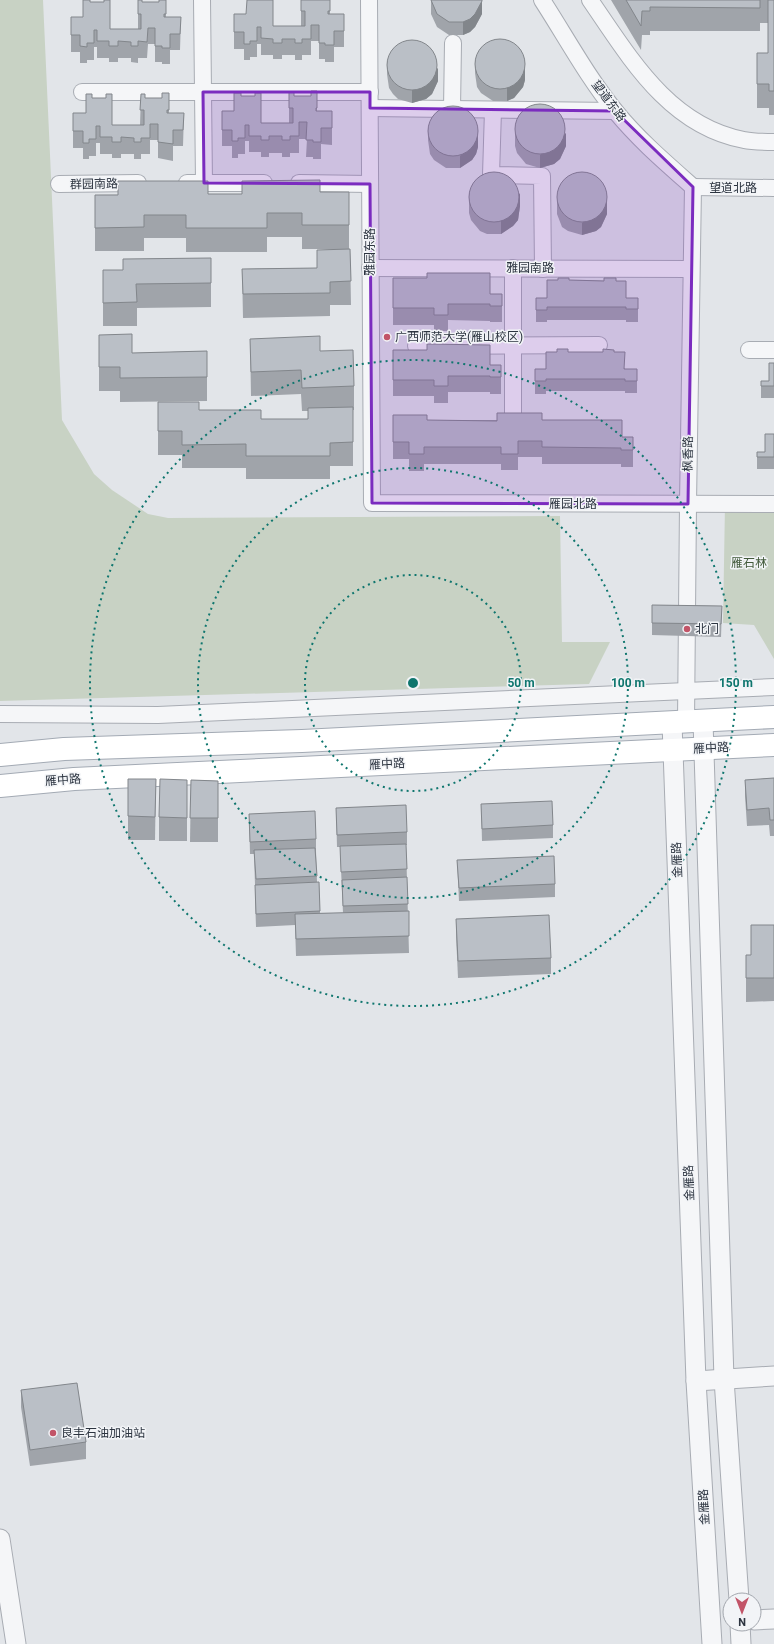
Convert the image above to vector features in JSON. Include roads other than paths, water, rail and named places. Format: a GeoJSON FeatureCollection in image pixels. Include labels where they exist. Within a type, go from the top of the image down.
{"type":"FeatureCollection","features":[{"type":"Feature","properties":{"kind":"main road"},"geometry":{"type":"LineString","coordinates":[[0,755],[64,750],[302,741],[774,717]]}},
{"type":"Feature","properties":{"kind":"main road","name":"雁中路"},"geometry":{"type":"LineString","coordinates":[[0,786],[74,779],[774,745]]}},
{"type":"Feature","properties":{"kind":"street"},"geometry":{"type":"LineString","coordinates":[[202,0],[204,183]]}},
{"type":"Feature","properties":{"kind":"street","name":"雅园东路"},"geometry":{"type":"LineString","coordinates":[[369,0],[372,503]]}},
{"type":"Feature","properties":{"kind":"street"},"geometry":{"type":"LineString","coordinates":[[590,0],[646,79],[682,113],[706,127],[725,135],[744,140],[774,142]]}},
{"type":"Feature","properties":{"kind":"street","name":"望道东路"},"geometry":{"type":"LineString","coordinates":[[546,1],[602,94],[615,111],[653,151],[693,187]]}},
{"type":"Feature","properties":{"kind":"street"},"geometry":{"type":"LineString","coordinates":[[452,109],[453,44]]}},
{"type":"Feature","properties":{"kind":"street"},"geometry":{"type":"LineString","coordinates":[[82,92],[370,92]]}},
{"type":"Feature","properties":{"kind":"street"},"geometry":{"type":"LineString","coordinates":[[370,108],[615,111]]}},
{"type":"Feature","properties":{"kind":"street"},"geometry":{"type":"LineString","coordinates":[[493,110],[491,175],[542,176],[543,269]]}},
{"type":"Feature","properties":{"kind":"street","name":"群园南路"},"geometry":{"type":"LineString","coordinates":[[59,184],[150,183]]}},
{"type":"Feature","properties":{"kind":"street"},"geometry":{"type":"LineString","coordinates":[[173,183],[370,184]]}},
{"type":"Feature","properties":{"kind":"street","name":"望道北路"},"geometry":{"type":"LineString","coordinates":[[693,187],[774,188]]}},
{"type":"Feature","properties":{"kind":"street","name":"枫香路"},"geometry":{"type":"LineString","coordinates":[[687,722],[688,504],[693,187]]}},
{"type":"Feature","properties":{"kind":"street","name":"雅园南路"},"geometry":{"type":"LineString","coordinates":[[370,268],[691,269]]}},
{"type":"Feature","properties":{"kind":"street"},"geometry":{"type":"LineString","coordinates":[[513,268],[513,426]]}},
{"type":"Feature","properties":{"kind":"street"},"geometry":{"type":"LineString","coordinates":[[416,346],[599,345]]}},
{"type":"Feature","properties":{"kind":"street"},"geometry":{"type":"LineString","coordinates":[[748,350],[774,350]]}},
{"type":"Feature","properties":{"kind":"street","name":"雁园北路"},"geometry":{"type":"LineString","coordinates":[[372,503],[774,504]]}},
{"type":"Feature","properties":{"kind":"street"},"geometry":{"type":"LineString","coordinates":[[0,714],[158,715],[774,688]]}},
{"type":"Feature","properties":{"kind":"street"},"geometry":{"type":"LineString","coordinates":[[687,722],[703,748],[724,1379],[737,1592]]}},
{"type":"Feature","properties":{"kind":"street","name":"金雁路"},"geometry":{"type":"LineString","coordinates":[[687,722],[674,750],[696,1381],[712,1644]]}},
{"type":"Feature","properties":{"kind":"street"},"geometry":{"type":"LineString","coordinates":[[696,1381],[774,1376]]}},
{"type":"Feature","properties":{"kind":"street"},"geometry":{"type":"LineString","coordinates":[[0,1539],[16,1644]]}},
{"type":"Feature","properties":{"kind":"street"},"geometry":{"type":"LineString","coordinates":[[762,1620],[774,1619]]}},
{"type":"Feature","properties":{"kind":"street"},"geometry":{"type":"LineString","coordinates":[[710,1622],[722,1621]]}},
{"type":"Feature","properties":{"kind":"street"},"geometry":{"type":"LineString","coordinates":[[740,1632],[741,1644]]}},
{"type":"Feature","properties":{"kind":"place","name":"广西师范大学(雁山校区)"},"geometry":{"type":"Point","coordinates":[387,337]}},
{"type":"Feature","properties":{"kind":"place","name":"北门"},"geometry":{"type":"Point","coordinates":[687,629]}},
{"type":"Feature","properties":{"kind":"place","name":"良丰石油加油站"},"geometry":{"type":"Point","coordinates":[53,1433]}},
{"type":"Feature","properties":{"kind":"park label","name":"雁石林"},"geometry":{"type":"Point","coordinates":[749,563]}}]}
